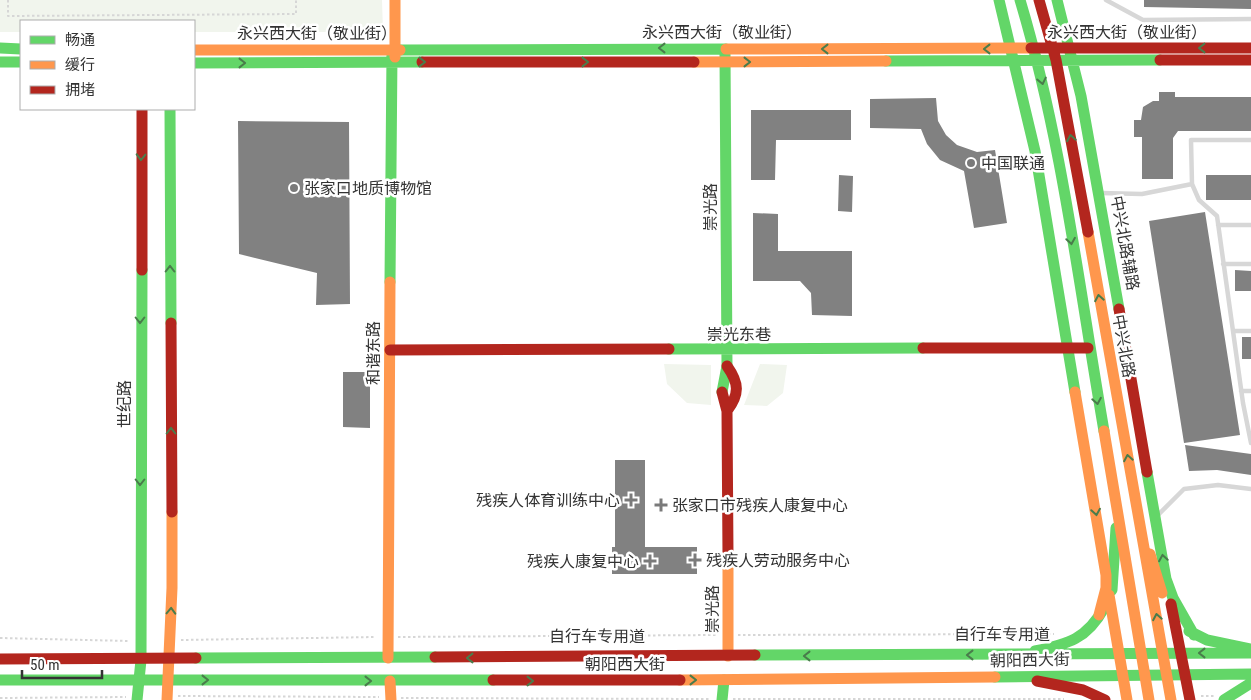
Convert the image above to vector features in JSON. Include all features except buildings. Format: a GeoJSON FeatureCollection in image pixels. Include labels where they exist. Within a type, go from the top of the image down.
{"type":"FeatureCollection","features":[{"type":"Feature","properties":{"kind":"main road","name":"和谐东路"},"geometry":{"type":"LineString","coordinates":[[388,0],[392,49]]}},
{"type":"Feature","properties":{"kind":"main road","name":"和谐东路"},"geometry":{"type":"LineString","coordinates":[[388,658],[392,49],[395,0]]}},
{"type":"Feature","properties":{"kind":"main road"},"geometry":{"type":"LineString","coordinates":[[999,0],[1014,54],[1035,151],[1127,700]]}},
{"type":"Feature","properties":{"kind":"main road"},"geometry":{"type":"LineString","coordinates":[[1020,0],[1036,54],[1055,143],[1088,348],[1150,700]]}},
{"type":"Feature","properties":{"kind":"main road","name":"中兴北路"},"geometry":{"type":"LineString","coordinates":[[1039,0],[1056,60],[1168,674],[1171,700]]}},
{"type":"Feature","properties":{"kind":"main road","name":"中兴北路辅路"},"geometry":{"type":"LineString","coordinates":[[1057,0],[1074,60],[1100,193],[1166,579],[1180,612],[1194,635]]}},
{"type":"Feature","properties":{"kind":"main road"},"geometry":{"type":"LineString","coordinates":[[0,48],[20,48]]}},
{"type":"Feature","properties":{"kind":"main road","name":"永兴西大街（敬业街）"},"geometry":{"type":"LineString","coordinates":[[1036,54],[1052,48],[1251,48]]}},
{"type":"Feature","properties":{"kind":"main road","name":"永兴西大街（敬业街）"},"geometry":{"type":"LineString","coordinates":[[195,50],[725,49],[1036,54],[1056,60],[1251,60]]}},
{"type":"Feature","properties":{"kind":"main road","name":"崇光路"},"geometry":{"type":"LineString","coordinates":[[725,49],[727,366],[722,378],[722,398],[727,411],[728,656]]}},
{"type":"Feature","properties":{"kind":"main road","name":"永兴西大街（敬业街）"},"geometry":{"type":"LineString","coordinates":[[195,63],[725,62],[1014,54]]}},
{"type":"Feature","properties":{"kind":"main road"},"geometry":{"type":"LineString","coordinates":[[0,62],[20,62]]}},
{"type":"Feature","properties":{"kind":"main road","name":"世纪路"},"geometry":{"type":"LineString","coordinates":[[137,698],[141,660],[142,110]]}},
{"type":"Feature","properties":{"kind":"main road"},"geometry":{"type":"LineString","coordinates":[[167,698],[172,568],[170,110]]}},
{"type":"Feature","properties":{"kind":"main road","name":"崇光东巷"},"geometry":{"type":"LineString","coordinates":[[390,350],[1088,348]]}},
{"type":"Feature","properties":{"kind":"main road"},"geometry":{"type":"LineString","coordinates":[[1138,511],[1161,591],[1173,613],[1194,635],[1207,640],[1251,649]]}},
{"type":"Feature","properties":{"kind":"main road"},"geometry":{"type":"LineString","coordinates":[[1013,654],[1058,646],[1090,629],[1110,599],[1114,581],[1117,513]]}},
{"type":"Feature","properties":{"kind":"main road"},"geometry":{"type":"LineString","coordinates":[[1100,615],[1106,588],[1106,575]]}},
{"type":"Feature","properties":{"kind":"main road"},"geometry":{"type":"LineString","coordinates":[[1166,579],[1190,700]]}},
{"type":"Feature","properties":{"kind":"main road","name":"朝阳西大街"},"geometry":{"type":"LineString","coordinates":[[0,659],[169,660],[1251,652]]}},
{"type":"Feature","properties":{"kind":"main road","name":"朝阳西大街"},"geometry":{"type":"LineString","coordinates":[[0,680],[724,680],[1251,674]]}},
{"type":"Feature","properties":{"kind":"main road"},"geometry":{"type":"LineString","coordinates":[[1010,677],[1082,690],[1105,700]]}},
{"type":"Feature","properties":{"kind":"main road"},"geometry":{"type":"LineString","coordinates":[[722,699],[724,680]]}},
{"type":"Feature","properties":{"kind":"main road"},"geometry":{"type":"LineString","coordinates":[[390,681],[391,699]]}},
{"type":"Feature","properties":{"kind":"main road"},"geometry":{"type":"LineString","coordinates":[[1224,700],[1251,683]]}},
{"type":"Feature","properties":{"kind":"lane"},"geometry":{"type":"LineString","coordinates":[[1106,0],[1143,20],[1251,19]]}},
{"type":"Feature","properties":{"kind":"lane"},"geometry":{"type":"LineString","coordinates":[[1251,140],[1191,140],[1192,184],[1199,200],[1217,216],[1241,391],[1251,443]]}},
{"type":"Feature","properties":{"kind":"lane"},"geometry":{"type":"LineString","coordinates":[[1100,193],[1142,194],[1192,184]]}},
{"type":"Feature","properties":{"kind":"lane"},"geometry":{"type":"LineString","coordinates":[[1218,225],[1251,225]]}},
{"type":"Feature","properties":{"kind":"lane"},"geometry":{"type":"LineString","coordinates":[[1224,264],[1251,264]]}},
{"type":"Feature","properties":{"kind":"lane"},"geometry":{"type":"LineString","coordinates":[[1233,331],[1251,331]]}},
{"type":"Feature","properties":{"kind":"lane"},"geometry":{"type":"LineString","coordinates":[[1241,391],[1251,391]]}},
{"type":"Feature","properties":{"kind":"lane"},"geometry":{"type":"LineString","coordinates":[[1156,516],[1184,489],[1218,485],[1251,489]]}},
{"type":"Feature","properties":{"kind":"path"},"geometry":{"type":"LineString","coordinates":[[8,0],[8,16],[296,14],[296,0]]}},
{"type":"Feature","properties":{"kind":"path","name":"自行车专用道"},"geometry":{"type":"LineString","coordinates":[[170,640],[388,637],[1062,634]]}},
{"type":"Feature","properties":{"kind":"path"},"geometry":{"type":"LineString","coordinates":[[0,638],[141,641]]}},
{"type":"Feature","properties":{"kind":"path"},"geometry":{"type":"LineString","coordinates":[[0,698],[137,698]]}},
{"type":"Feature","properties":{"kind":"path"},"geometry":{"type":"LineString","coordinates":[[167,698],[1064,699]]}},
{"type":"Feature","properties":{"kind":"shaded area"},"geometry":{"type":"Polygon","coordinates":[[[0,0],[382,0],[383,32],[195,32],[195,20],[20,20],[20,32],[0,32],[0,0]]]}},
{"type":"Feature","properties":{"kind":"shaded area"},"geometry":{"type":"Polygon","coordinates":[[[664,364],[711,365],[711,405],[687,403],[667,384],[664,364]]]}},
{"type":"Feature","properties":{"kind":"shaded area"},"geometry":{"type":"Polygon","coordinates":[[[760,364],[787,365],[783,393],[767,406],[744,405],[760,364]]]}},
{"type":"Feature","properties":{"kind":"traffic: fast"},"geometry":{"type":"LineString","coordinates":[[999,0],[1035,151],[1075,392]]}},
{"type":"Feature","properties":{"kind":"traffic: fast"},"geometry":{"type":"LineString","coordinates":[[1020,0],[1035,53],[1058,160],[1078,268],[1104,431]]}},
{"type":"Feature","properties":{"kind":"traffic: fast"},"geometry":{"type":"LineString","coordinates":[[1057,0],[1081,96],[1119,309]]}},
{"type":"Feature","properties":{"kind":"traffic: fast"},"geometry":{"type":"LineString","coordinates":[[0,48],[20,49]]}},
{"type":"Feature","properties":{"kind":"traffic: fast"},"geometry":{"type":"LineString","coordinates":[[400,50],[726,49]]}},
{"type":"Feature","properties":{"kind":"traffic: fast"},"geometry":{"type":"LineString","coordinates":[[390,282],[392,53]]}},
{"type":"Feature","properties":{"kind":"traffic: fast"},"geometry":{"type":"LineString","coordinates":[[722,392],[727,366],[725,54]]}},
{"type":"Feature","properties":{"kind":"traffic: fast"},"geometry":{"type":"LineString","coordinates":[[886,61],[1160,60]]}},
{"type":"Feature","properties":{"kind":"traffic: fast"},"geometry":{"type":"LineString","coordinates":[[0,62],[20,62]]}},
{"type":"Feature","properties":{"kind":"traffic: fast"},"geometry":{"type":"LineString","coordinates":[[195,63],[422,62]]}},
{"type":"Feature","properties":{"kind":"traffic: fast"},"geometry":{"type":"LineString","coordinates":[[170,110],[171,323]]}},
{"type":"Feature","properties":{"kind":"traffic: fast"},"geometry":{"type":"LineString","coordinates":[[137,700],[141,660],[142,270]]}},
{"type":"Feature","properties":{"kind":"traffic: fast"},"geometry":{"type":"LineString","coordinates":[[669,349],[923,348]]}},
{"type":"Feature","properties":{"kind":"traffic: fast"},"geometry":{"type":"LineString","coordinates":[[1147,472],[1166,579],[1173,598],[1194,635]]}},
{"type":"Feature","properties":{"kind":"traffic: fast"},"geometry":{"type":"LineString","coordinates":[[1112,590],[1116,528]]}},
{"type":"Feature","properties":{"kind":"traffic: fast"},"geometry":{"type":"LineString","coordinates":[[1035,651],[1057,646],[1076,638],[1091,627],[1104,608]]}},
{"type":"Feature","properties":{"kind":"traffic: fast"},"geometry":{"type":"LineString","coordinates":[[1189,631],[1207,640],[1251,649]]}},
{"type":"Feature","properties":{"kind":"traffic: fast"},"geometry":{"type":"LineString","coordinates":[[755,655],[1251,653]]}},
{"type":"Feature","properties":{"kind":"traffic: fast"},"geometry":{"type":"LineString","coordinates":[[196,658],[435,657]]}},
{"type":"Feature","properties":{"kind":"traffic: fast"},"geometry":{"type":"LineString","coordinates":[[995,677],[1251,674]]}},
{"type":"Feature","properties":{"kind":"traffic: fast"},"geometry":{"type":"LineString","coordinates":[[0,680],[493,680]]}},
{"type":"Feature","properties":{"kind":"traffic: fast"},"geometry":{"type":"LineString","coordinates":[[722,700],[724,680]]}},
{"type":"Feature","properties":{"kind":"traffic: fast"},"geometry":{"type":"LineString","coordinates":[[1224,700],[1251,683]]}},
{"type":"Feature","properties":{"kind":"traffic: slow"},"geometry":{"type":"LineString","coordinates":[[395,0],[395,57]]}},
{"type":"Feature","properties":{"kind":"traffic: slow"},"geometry":{"type":"LineString","coordinates":[[726,49],[1031,48]]}},
{"type":"Feature","properties":{"kind":"traffic: slow"},"geometry":{"type":"LineString","coordinates":[[195,50],[400,50]]}},
{"type":"Feature","properties":{"kind":"traffic: slow"},"geometry":{"type":"LineString","coordinates":[[694,62],[886,61]]}},
{"type":"Feature","properties":{"kind":"traffic: slow"},"geometry":{"type":"LineString","coordinates":[[1088,232],[1171,700]]}},
{"type":"Feature","properties":{"kind":"traffic: slow"},"geometry":{"type":"LineString","coordinates":[[388,658],[390,282]]}},
{"type":"Feature","properties":{"kind":"traffic: slow"},"geometry":{"type":"LineString","coordinates":[[1075,392],[1106,575],[1106,588],[1099,615]]}},
{"type":"Feature","properties":{"kind":"traffic: slow"},"geometry":{"type":"LineString","coordinates":[[1104,431],[1149,700]]}},
{"type":"Feature","properties":{"kind":"traffic: slow"},"geometry":{"type":"LineString","coordinates":[[167,700],[172,588],[172,512]]}},
{"type":"Feature","properties":{"kind":"traffic: slow"},"geometry":{"type":"LineString","coordinates":[[1150,554],[1162,593]]}},
{"type":"Feature","properties":{"kind":"traffic: slow"},"geometry":{"type":"LineString","coordinates":[[728,556],[728,656]]}},
{"type":"Feature","properties":{"kind":"traffic: slow"},"geometry":{"type":"LineString","coordinates":[[1109,595],[1127,700]]}},
{"type":"Feature","properties":{"kind":"traffic: slow"},"geometry":{"type":"LineString","coordinates":[[680,680],[995,677]]}},
{"type":"Feature","properties":{"kind":"traffic: slow"},"geometry":{"type":"LineString","coordinates":[[390,681],[391,700]]}},
{"type":"Feature","properties":{"kind":"traffic: jam"},"geometry":{"type":"LineString","coordinates":[[1039,0],[1056,60],[1088,232]]}},
{"type":"Feature","properties":{"kind":"traffic: jam"},"geometry":{"type":"LineString","coordinates":[[1031,48],[1251,48]]}},
{"type":"Feature","properties":{"kind":"traffic: jam"},"geometry":{"type":"LineString","coordinates":[[1160,60],[1251,60]]}},
{"type":"Feature","properties":{"kind":"traffic: jam"},"geometry":{"type":"LineString","coordinates":[[422,62],[694,62]]}},
{"type":"Feature","properties":{"kind":"traffic: jam"},"geometry":{"type":"LineString","coordinates":[[142,110],[142,270]]}},
{"type":"Feature","properties":{"kind":"traffic: jam"},"geometry":{"type":"LineString","coordinates":[[1119,309],[1147,472]]}},
{"type":"Feature","properties":{"kind":"traffic: jam"},"geometry":{"type":"LineString","coordinates":[[171,323],[172,512]]}},
{"type":"Feature","properties":{"kind":"traffic: jam"},"geometry":{"type":"LineString","coordinates":[[923,348],[1088,348]]}},
{"type":"Feature","properties":{"kind":"traffic: jam"},"geometry":{"type":"LineString","coordinates":[[390,350],[669,349]]}},
{"type":"Feature","properties":{"kind":"traffic: jam"},"geometry":{"type":"LineString","coordinates":[[727,366],[736,383],[736,394],[727,411]]}},
{"type":"Feature","properties":{"kind":"traffic: jam"},"geometry":{"type":"LineString","coordinates":[[722,392],[727,411],[728,556]]}},
{"type":"Feature","properties":{"kind":"traffic: jam"},"geometry":{"type":"LineString","coordinates":[[1171,604],[1190,700]]}},
{"type":"Feature","properties":{"kind":"traffic: jam"},"geometry":{"type":"LineString","coordinates":[[435,657],[755,655]]}},
{"type":"Feature","properties":{"kind":"traffic: jam"},"geometry":{"type":"LineString","coordinates":[[0,659],[196,658]]}},
{"type":"Feature","properties":{"kind":"traffic: jam"},"geometry":{"type":"LineString","coordinates":[[493,680],[680,680]]}},
{"type":"Feature","properties":{"kind":"traffic: jam"},"geometry":{"type":"LineString","coordinates":[[1037,681],[1083,690],[1105,700]]}},
{"type":"Feature","properties":{"kind":"place","name":"中国联通"},"geometry":{"type":"Point","coordinates":[971,163]}},
{"type":"Feature","properties":{"kind":"place","name":"张家口地质博物馆"},"geometry":{"type":"Point","coordinates":[294,188]}},
{"type":"Feature","properties":{"kind":"place","name":"残疾人体育训练中心"},"geometry":{"type":"Point","coordinates":[631,500]}},
{"type":"Feature","properties":{"kind":"place","name":"张家口市残疾人康复中心"},"geometry":{"type":"Point","coordinates":[661,505]}},
{"type":"Feature","properties":{"kind":"place","name":"残疾人劳动服务中心"},"geometry":{"type":"Point","coordinates":[695,560]}},
{"type":"Feature","properties":{"kind":"place","name":"残疾人康复中心"},"geometry":{"type":"Point","coordinates":[650,561]}}]}
